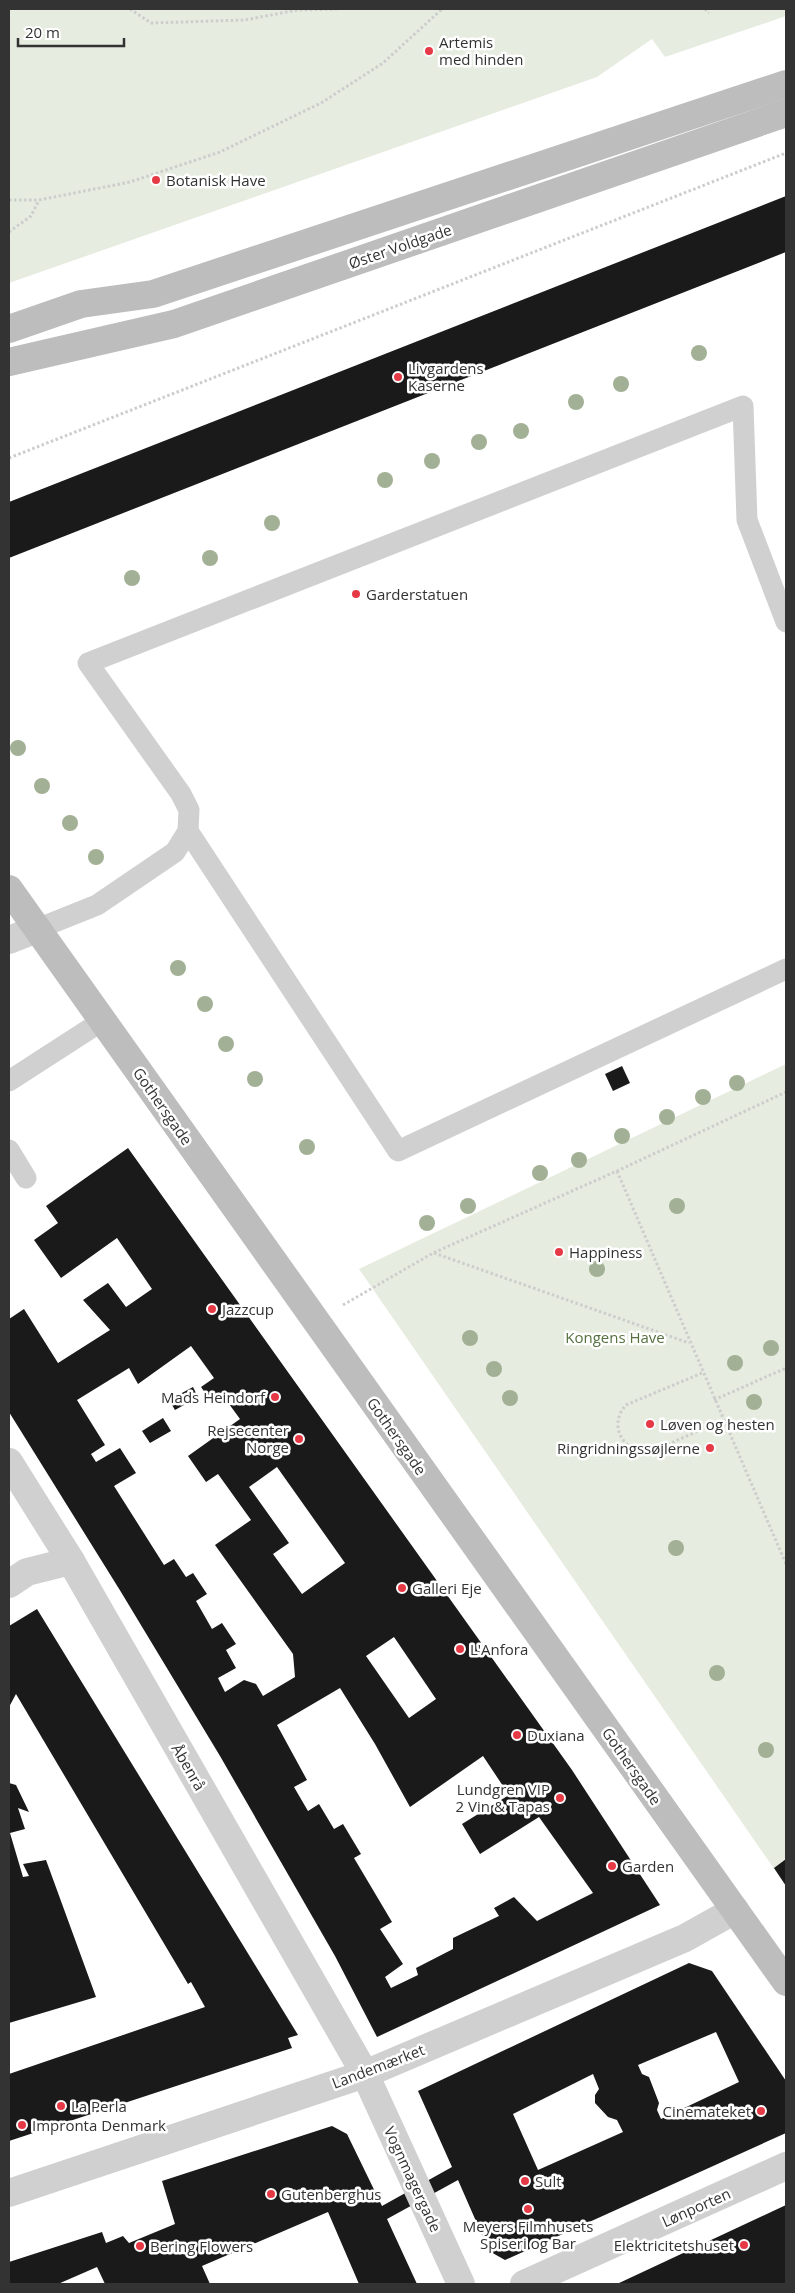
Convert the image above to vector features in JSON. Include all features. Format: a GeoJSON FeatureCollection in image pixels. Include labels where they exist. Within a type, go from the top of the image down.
{"type":"FeatureCollection","features":[{"type":"Feature","properties":{"kind":"street","name":"Øster Voldgade"},"geometry":{"type":"LineString","coordinates":[[9,329],[81,304],[153,294],[786,84]]}},
{"type":"Feature","properties":{"kind":"street","name":"Øster Voldgade"},"geometry":{"type":"LineString","coordinates":[[9,362],[174,324],[786,112]]}},
{"type":"Feature","properties":{"kind":"street","name":"Gothersgade"},"geometry":{"type":"LineString","coordinates":[[9,889],[786,1982]]}},
{"type":"Feature","properties":{"kind":"street"},"geometry":{"type":"LineString","coordinates":[[9,940],[37,929]]}},
{"type":"Feature","properties":{"kind":"street","name":"Åbenrå"},"geometry":{"type":"LineString","coordinates":[[9,1462],[71,1561],[365,2074]]}},
{"type":"Feature","properties":{"kind":"street"},"geometry":{"type":"LineString","coordinates":[[9,1584],[27,1572],[71,1561]]}},
{"type":"Feature","properties":{"kind":"street","name":"Landemærket"},"geometry":{"type":"LineString","coordinates":[[9,2194],[365,2074],[685,1938],[735,1910]]}},
{"type":"Feature","properties":{"kind":"street","name":"Vognmagergade"},"geometry":{"type":"LineString","coordinates":[[365,2074],[461,2284]]}},
{"type":"Feature","properties":{"kind":"street","name":"Lønporten"},"geometry":{"type":"LineString","coordinates":[[524,2284],[786,2166]]}},
{"type":"Feature","properties":{"kind":"lane"},"geometry":{"type":"LineString","coordinates":[[37,929],[97,905],[174,852],[188,831],[189,810],[182,794],[88,663],[743,406],[747,520],[786,622]]}},
{"type":"Feature","properties":{"kind":"lane"},"geometry":{"type":"LineString","coordinates":[[188,831],[398,1151],[786,969]]}},
{"type":"Feature","properties":{"kind":"lane"},"geometry":{"type":"LineString","coordinates":[[9,1081],[102,1021]]}},
{"type":"Feature","properties":{"kind":"lane"},"geometry":{"type":"LineString","coordinates":[[9,1150],[26,1178]]}},
{"type":"Feature","properties":{"kind":"path"},"geometry":{"type":"LineString","coordinates":[[130,9],[151,23],[245,20],[297,10],[338,9]]}},
{"type":"Feature","properties":{"kind":"path"},"geometry":{"type":"LineString","coordinates":[[9,200],[39,200],[130,182],[220,152],[321,103],[360,78],[383,63],[442,9]]}},
{"type":"Feature","properties":{"kind":"path"},"geometry":{"type":"LineString","coordinates":[[705,9],[709,13]]}},
{"type":"Feature","properties":{"kind":"path"},"geometry":{"type":"LineString","coordinates":[[9,458],[786,153]]}},
{"type":"Feature","properties":{"kind":"path"},"geometry":{"type":"LineString","coordinates":[[9,232],[31,216],[39,200]]}},
{"type":"Feature","properties":{"kind":"path"},"geometry":{"type":"LineString","coordinates":[[316,1322],[433,1253],[617,1171],[786,1092]]}},
{"type":"Feature","properties":{"kind":"path"},"geometry":{"type":"LineString","coordinates":[[617,1171],[689,1343],[786,1564]]}},
{"type":"Feature","properties":{"kind":"path"},"geometry":{"type":"LineString","coordinates":[[433,1253],[689,1343]]}},
{"type":"Feature","properties":{"kind":"path"},"geometry":{"type":"LineString","coordinates":[[714,1400],[786,1368]]}},
{"type":"Feature","properties":{"kind":"path"},"geometry":{"type":"LineString","coordinates":[[702,1373],[633,1400],[626,1405],[620,1413],[618,1425],[622,1439],[634,1450],[653,1451],[723,1420]]}},
{"type":"Feature","properties":{"kind":"green space","name":"Botanisk Have"},"geometry":{"type":"Polygon","coordinates":[[[9,9],[786,9],[786,16],[665,57],[652,39],[597,77],[9,283],[9,9]]]}},
{"type":"Feature","properties":{"kind":"green space","name":"Kongens Have"},"geometry":{"type":"Polygon","coordinates":[[[786,1064],[786,1886],[359,1269],[786,1064]]]}},
{"type":"Feature","properties":{"kind":"building","name":"Livgardens Kaserne"},"geometry":{"type":"Polygon","coordinates":[[[786,196],[786,252],[9,558],[9,502],[786,196]]]}},
{"type":"Feature","properties":{"kind":"building"},"geometry":{"type":"Polygon","coordinates":[[[622,1066],[630,1083],[613,1091],[605,1074],[622,1066]]]}},
{"type":"Feature","properties":{"kind":"building"},"geometry":{"type":"Polygon","coordinates":[[[128,1148],[572,1770],[660,1905],[377,2037],[335,1956],[220,1756],[9,1412],[9,1319],[24,1309],[58,1363],[110,1330],[83,1300],[108,1283],[126,1307],[152,1289],[117,1238],[61,1278],[34,1240],[58,1223],[46,1206],[128,1148]],[[191,1346],[138,1384],[129,1368],[77,1400],[105,1445],[91,1454],[96,1462],[120,1448],[136,1473],[114,1486],[164,1565],[174,1559],[186,1577],[193,1573],[207,1594],[196,1601],[212,1629],[222,1623],[236,1644],[226,1650],[236,1668],[218,1678],[225,1692],[244,1680],[256,1684],[263,1696],[295,1677],[293,1654],[215,1545],[251,1520],[218,1474],[206,1482],[188,1456],[240,1419],[221,1393],[210,1400],[201,1387],[214,1378],[191,1346]],[[277,1467],[249,1487],[289,1543],[273,1554],[302,1594],[345,1563],[277,1467]],[[394,1637],[366,1656],[409,1718],[436,1699],[394,1637]],[[340,1688],[277,1725],[307,1780],[294,1787],[308,1811],[319,1804],[334,1829],[343,1824],[361,1854],[354,1858],[392,1922],[380,1929],[403,1964],[385,1977],[391,1988],[418,1975],[416,1968],[453,1949],[453,1938],[499,1916],[494,1908],[514,1897],[537,1921],[593,1893],[539,1817],[480,1854],[462,1824],[509,1795],[483,1756],[410,1807],[375,1744],[340,1688]]]}},
{"type":"Feature","properties":{"kind":"building"},"geometry":{"type":"Polygon","coordinates":[[[193,1387],[198,1397],[175,1410],[169,1400],[193,1387]]]}},
{"type":"Feature","properties":{"kind":"building"},"geometry":{"type":"Polygon","coordinates":[[[163,1418],[171,1431],[150,1443],[142,1431],[163,1418]]]}},
{"type":"Feature","properties":{"kind":"building"},"geometry":{"type":"Polygon","coordinates":[[[37,1609],[298,2035],[288,2038],[292,2048],[9,2141],[9,2074],[205,2007],[191,1982],[188,1984],[16,1694],[9,1707],[9,1626],[37,1609]]]}},
{"type":"Feature","properties":{"kind":"building"},"geometry":{"type":"Polygon","coordinates":[[[9,1783],[16,1785],[29,1812],[18,1808],[25,1829],[10,1833],[23,1877],[29,1876],[23,1864],[46,1860],[96,1997],[9,2023],[9,1783]]]}},
{"type":"Feature","properties":{"kind":"building"},"geometry":{"type":"Polygon","coordinates":[[[786,1859],[786,1886],[774,1868],[786,1859]]]}},
{"type":"Feature","properties":{"kind":"building"},"geometry":{"type":"Polygon","coordinates":[[[689,1963],[712,1971],[786,2081],[786,2133],[505,2260],[489,2251],[458,2180],[387,2219],[417,2284],[359,2284],[328,2212],[202,2266],[210,2284],[105,2284],[97,2267],[58,2284],[9,2284],[9,2262],[102,2232],[106,2243],[123,2236],[129,2243],[175,2224],[162,2181],[332,2126],[347,2134],[382,2206],[452,2167],[418,2091],[689,1963]],[[716,2032],[638,2065],[642,2074],[649,2077],[659,2103],[657,2110],[661,2119],[739,2082],[716,2032]],[[593,2074],[513,2114],[538,2170],[623,2132],[617,2120],[608,2117],[595,2103],[595,2095],[599,2089],[593,2074]]]}},
{"type":"Feature","properties":{"kind":"building","name":"Elektricitetshuset"},"geometry":{"type":"Polygon","coordinates":[[[786,2205],[786,2284],[617,2284],[786,2205]]]}},
{"type":"Feature","properties":{"kind":"place","name":"Artemis med hinden"},"geometry":{"type":"Point","coordinates":[429,51]}},
{"type":"Feature","properties":{"kind":"place","name":"Botanisk Have"},"geometry":{"type":"Point","coordinates":[156,180]}},
{"type":"Feature","properties":{"kind":"place","name":"Livgardens Kaserne"},"geometry":{"type":"Point","coordinates":[398,377]}},
{"type":"Feature","properties":{"kind":"place","name":"Garderstatuen"},"geometry":{"type":"Point","coordinates":[356,594]}},
{"type":"Feature","properties":{"kind":"place","name":"Happiness"},"geometry":{"type":"Point","coordinates":[559,1252]}},
{"type":"Feature","properties":{"kind":"place","name":"Jazzcup"},"geometry":{"type":"Point","coordinates":[212,1309]}},
{"type":"Feature","properties":{"kind":"place","name":"Mads Heindorf"},"geometry":{"type":"Point","coordinates":[275,1397]}},
{"type":"Feature","properties":{"kind":"place","name":"Løven og hesten"},"geometry":{"type":"Point","coordinates":[650,1424]}},
{"type":"Feature","properties":{"kind":"place","name":"Rejsecenter Norge"},"geometry":{"type":"Point","coordinates":[299,1439]}},
{"type":"Feature","properties":{"kind":"place","name":"Ringridningssøjlerne"},"geometry":{"type":"Point","coordinates":[710,1448]}},
{"type":"Feature","properties":{"kind":"place","name":"Galleri Eje"},"geometry":{"type":"Point","coordinates":[402,1588]}},
{"type":"Feature","properties":{"kind":"place","name":"L'Anfora"},"geometry":{"type":"Point","coordinates":[460,1649]}},
{"type":"Feature","properties":{"kind":"place","name":"Duxiana"},"geometry":{"type":"Point","coordinates":[517,1735]}},
{"type":"Feature","properties":{"kind":"place","name":"Lundgren VIP 2 Vin & Tapas"},"geometry":{"type":"Point","coordinates":[560,1798]}},
{"type":"Feature","properties":{"kind":"place","name":"Garden"},"geometry":{"type":"Point","coordinates":[612,1866]}},
{"type":"Feature","properties":{"kind":"place","name":"La Perla"},"geometry":{"type":"Point","coordinates":[61,2106]}},
{"type":"Feature","properties":{"kind":"place","name":"Cinemateket"},"geometry":{"type":"Point","coordinates":[761,2111]}},
{"type":"Feature","properties":{"kind":"place","name":"Impronta Denmark"},"geometry":{"type":"Point","coordinates":[22,2125]}},
{"type":"Feature","properties":{"kind":"place","name":"Sult"},"geometry":{"type":"Point","coordinates":[525,2181]}},
{"type":"Feature","properties":{"kind":"place","name":"Gutenberghus"},"geometry":{"type":"Point","coordinates":[271,2194]}},
{"type":"Feature","properties":{"kind":"place","name":"Meyers Filmhusets Spiseri og Bar"},"geometry":{"type":"Point","coordinates":[528,2209]}},
{"type":"Feature","properties":{"kind":"place","name":"Elektricitetshuset"},"geometry":{"type":"Point","coordinates":[744,2245]}},
{"type":"Feature","properties":{"kind":"place","name":"Bering Flowers"},"geometry":{"type":"Point","coordinates":[140,2246]}}]}
